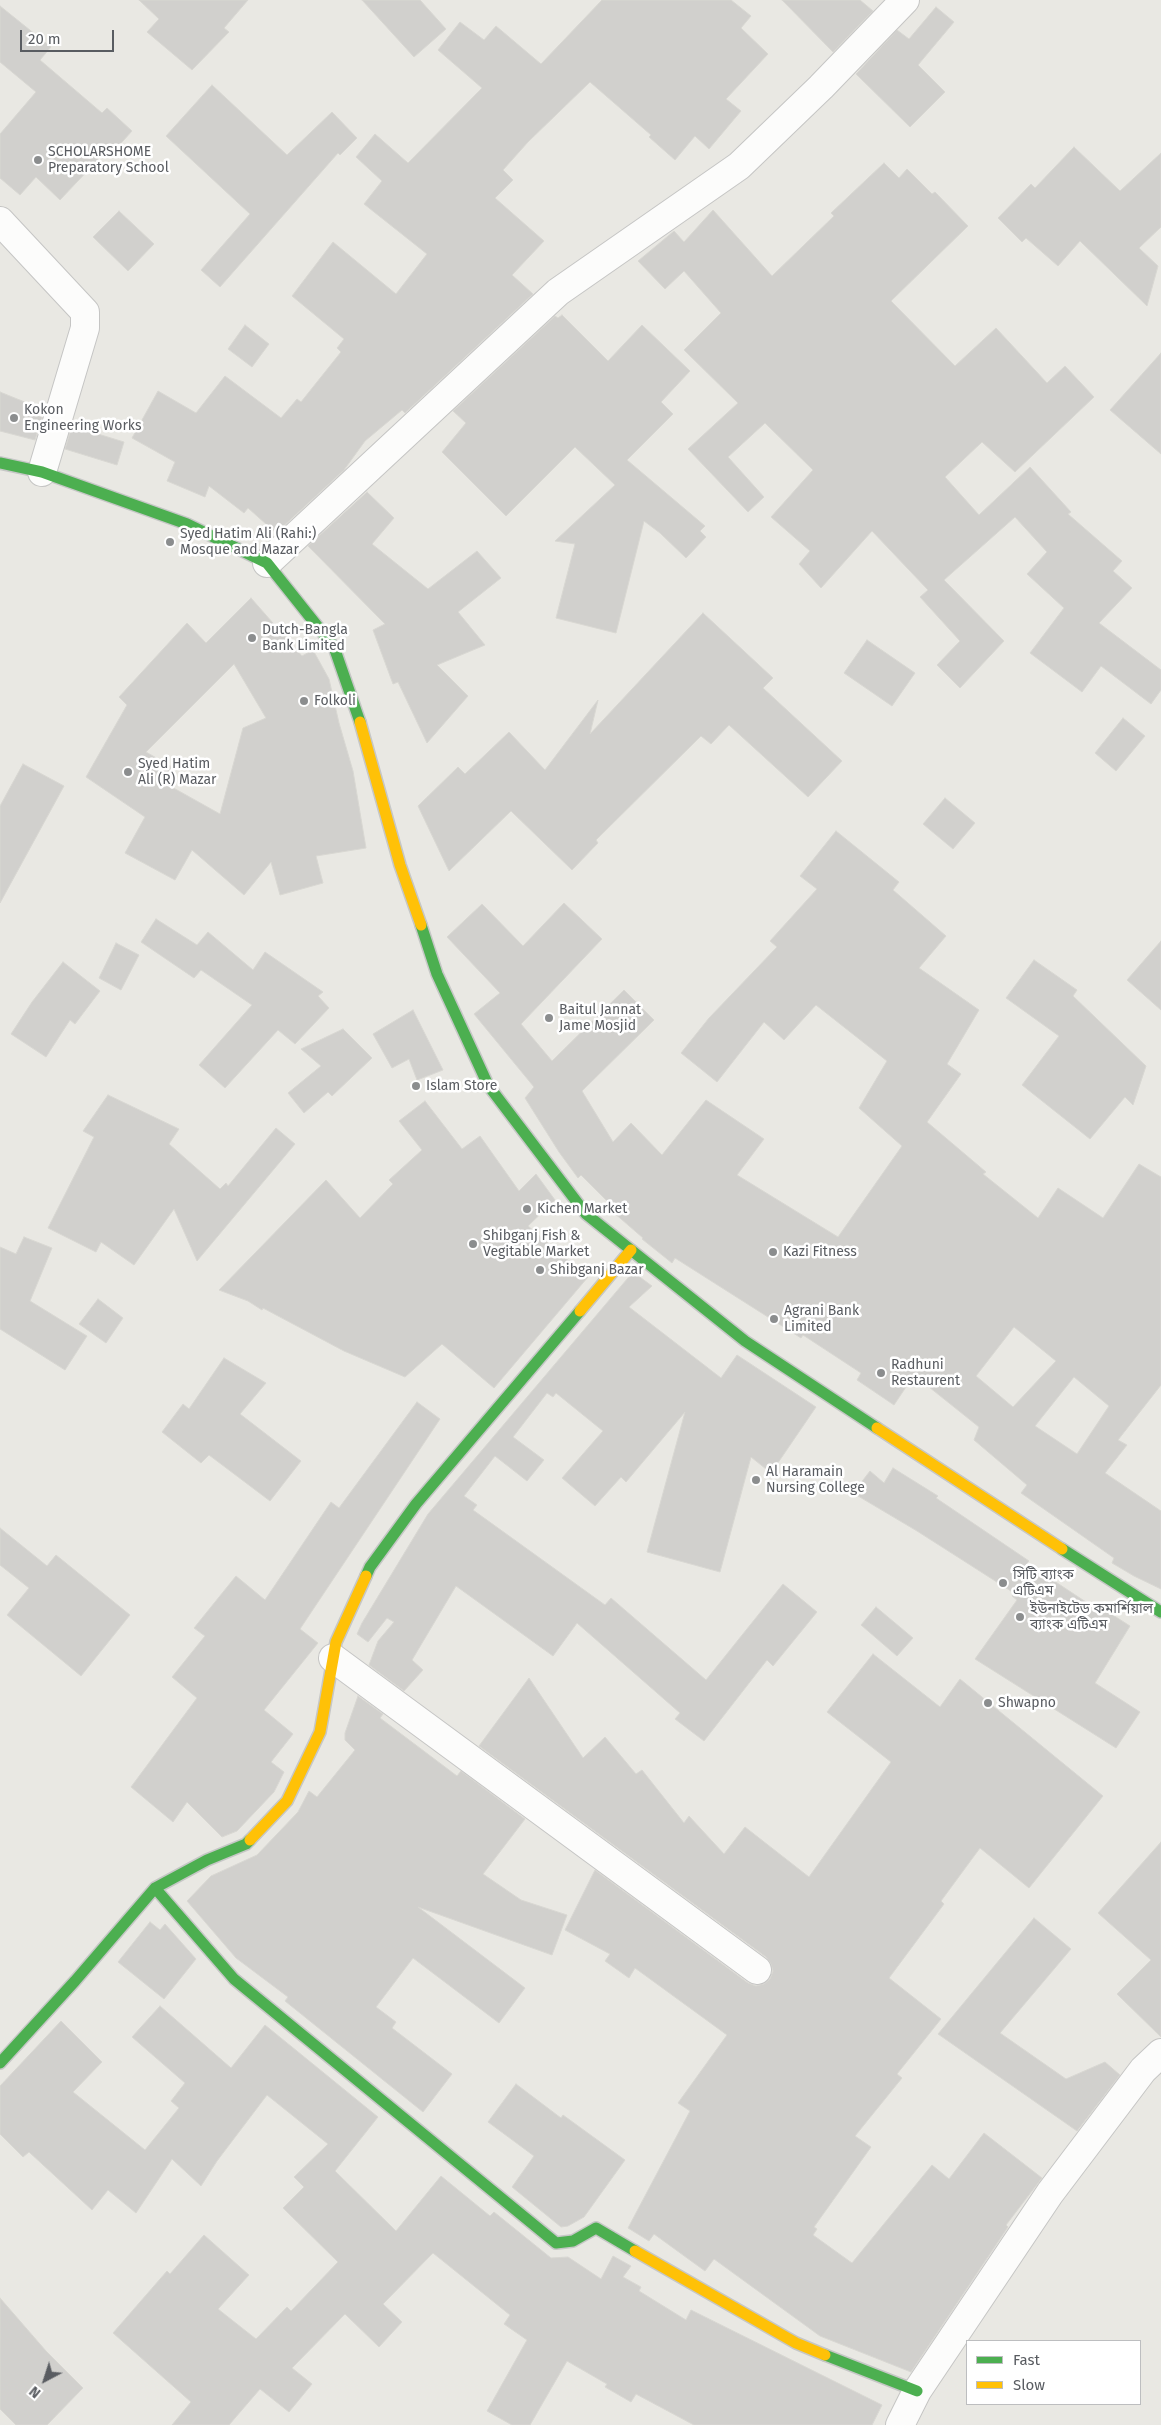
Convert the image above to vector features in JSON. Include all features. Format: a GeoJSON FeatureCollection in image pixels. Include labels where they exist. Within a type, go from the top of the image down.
{"type":"FeatureCollection","features":[{"type":"Feature","properties":{"kind":"main road"},"geometry":{"type":"LineString","coordinates":[[0,463],[42,472],[187,524],[267,563],[334,647],[368,743],[400,865],[437,974],[488,1085],[586,1214],[745,1341],[995,1507],[1161,1612]]}},
{"type":"Feature","properties":{"kind":"main road"},"geometry":{"type":"LineString","coordinates":[[0,2063],[75,1981],[155,1888],[207,1860],[246,1844],[287,1801],[320,1732],[336,1642],[370,1567],[416,1504],[631,1250]]}},
{"type":"Feature","properties":{"kind":"main road"},"geometry":{"type":"LineString","coordinates":[[155,1888],[234,1979],[556,2244],[573,2241],[596,2228],[796,2344],[917,2391]]}},
{"type":"Feature","properties":{"kind":"street"},"geometry":{"type":"LineString","coordinates":[[267,563],[558,292],[739,166],[821,87],[905,0]]}},
{"type":"Feature","properties":{"kind":"street"},"geometry":{"type":"LineString","coordinates":[[0,220],[85,312],[85,328],[42,472]]}},
{"type":"Feature","properties":{"kind":"street"},"geometry":{"type":"LineString","coordinates":[[333,1658],[756,1970]]}},
{"type":"Feature","properties":{"kind":"street"},"geometry":{"type":"LineString","coordinates":[[900,2425],[917,2391],[1050,2193],[1143,2070],[1161,2053]]}},
{"type":"Feature","properties":{"kind":"building"},"geometry":{"type":"Polygon","coordinates":[[[139,0],[248,0],[224,28],[229,32],[192,70],[147,32],[159,19],[139,0]]]}},
{"type":"Feature","properties":{"kind":"building"},"geometry":{"type":"Polygon","coordinates":[[[362,0],[420,0],[446,29],[414,57],[362,0]]]}},
{"type":"Feature","properties":{"kind":"building"},"geometry":{"type":"Polygon","coordinates":[[[602,0],[731,0],[751,16],[741,28],[768,54],[726,99],[741,111],[709,149],[695,136],[675,160],[649,137],[651,135],[590,82],[528,142],[503,170],[513,180],[495,198],[544,241],[512,275],[533,294],[405,413],[402,410],[365,441],[344,470],[276,533],[248,508],[244,513],[209,486],[205,497],[167,481],[175,462],[132,438],[158,391],[196,413],[225,376],[281,418],[297,399],[301,402],[341,352],[337,348],[344,339],[292,296],[333,242],[396,294],[427,254],[364,204],[382,181],[356,157],[375,134],[408,163],[482,88],[438,50],[460,22],[484,40],[496,26],[541,64],[602,0]]]}},
{"type":"Feature","properties":{"kind":"building"},"geometry":{"type":"Polygon","coordinates":[[[782,0],[860,0],[873,11],[833,52],[782,0]]]}},
{"type":"Feature","properties":{"kind":"building"},"geometry":{"type":"Polygon","coordinates":[[[0,6],[51,47],[40,60],[102,113],[107,108],[132,131],[114,151],[110,147],[60,200],[36,177],[20,195],[0,178],[0,134],[36,92],[0,62],[0,6]]]}},
{"type":"Feature","properties":{"kind":"building"},"geometry":{"type":"Polygon","coordinates":[[[936,7],[954,22],[918,65],[945,92],[910,127],[856,74],[897,30],[909,39],[936,7]]]}},
{"type":"Feature","properties":{"kind":"building"},"geometry":{"type":"Polygon","coordinates":[[[212,85],[287,155],[332,112],[357,138],[340,155],[338,153],[220,287],[201,270],[250,214],[166,136],[212,85]]]}},
{"type":"Feature","properties":{"kind":"building"},"geometry":{"type":"Polygon","coordinates":[[[1074,147],[1120,191],[1161,153],[1161,227],[1139,248],[1158,266],[1147,306],[1080,241],[1058,266],[1026,238],[1022,242],[998,218],[1031,184],[1035,188],[1074,147]]]}},
{"type":"Feature","properties":{"kind":"building"},"geometry":{"type":"Polygon","coordinates":[[[884,163],[899,178],[907,169],[932,194],[935,192],[968,226],[891,301],[955,366],[996,328],[1047,383],[1065,366],[1094,397],[1015,472],[982,442],[945,477],[979,515],[1030,467],[1071,512],[1068,514],[1122,561],[1113,571],[1132,588],[1099,623],[1161,670],[1161,690],[1151,704],[1101,666],[1082,692],[1030,653],[1064,608],[1027,574],[1047,552],[1015,517],[944,580],[1004,641],[960,688],[937,665],[960,641],[920,597],[928,590],[872,531],[821,588],[799,564],[810,551],[771,517],[813,470],[765,423],[728,457],[764,497],[748,512],[688,449],[738,403],[684,350],[721,313],[684,271],[665,289],[638,261],[674,231],[684,242],[713,210],[772,276],[834,216],[831,213],[884,163]]]}},
{"type":"Feature","properties":{"kind":"building"},"geometry":{"type":"Polygon","coordinates":[[[119,211],[154,244],[128,271],[93,237],[119,211]]]}},
{"type":"Feature","properties":{"kind":"building"},"geometry":{"type":"Polygon","coordinates":[[[562,315],[608,361],[642,325],[690,371],[661,402],[673,414],[627,460],[705,526],[700,531],[706,537],[686,558],[660,533],[644,521],[616,633],[556,618],[575,544],[555,541],[615,485],[575,447],[506,516],[442,452],[466,423],[453,411],[555,316],[558,318],[562,315]]]}},
{"type":"Feature","properties":{"kind":"building"},"geometry":{"type":"Polygon","coordinates":[[[245,325],[269,344],[252,367],[228,349],[245,325]]]}},
{"type":"Feature","properties":{"kind":"building"},"geometry":{"type":"Polygon","coordinates":[[[1161,353],[1161,454],[1110,410],[1161,353]]]}},
{"type":"Feature","properties":{"kind":"building","name":"Kokon Engineering Works"},"geometry":{"type":"Polygon","coordinates":[[[0,392],[32,405],[29,413],[42,417],[35,440],[0,431],[0,392]]]}},
{"type":"Feature","properties":{"kind":"building"},"geometry":{"type":"Polygon","coordinates":[[[72,426],[124,442],[117,465],[65,449],[72,426]]]}},
{"type":"Feature","properties":{"kind":"building"},"geometry":{"type":"Polygon","coordinates":[[[367,492],[394,518],[372,544],[428,589],[477,551],[501,578],[458,612],[485,645],[437,665],[468,696],[427,743],[398,682],[393,684],[373,630],[385,624],[308,546],[367,492]]]}},
{"type":"Feature","properties":{"kind":"building"},"geometry":{"type":"Polygon","coordinates":[[[251,598],[302,656],[313,650],[329,679],[353,771],[366,848],[316,856],[323,883],[280,895],[271,862],[244,895],[192,850],[175,880],[125,853],[145,817],[86,777],[127,705],[119,697],[187,623],[206,643],[251,598]],[[234,664],[146,752],[172,767],[161,781],[220,814],[243,728],[266,718],[234,664]]]}},
{"type":"Feature","properties":{"kind":"building"},"geometry":{"type":"Polygon","coordinates":[[[703,613],[773,678],[763,688],[842,761],[808,797],[729,725],[711,744],[701,736],[596,840],[598,843],[572,870],[511,811],[449,871],[418,806],[458,767],[465,774],[509,732],[545,770],[598,700],[590,734],[703,613]]]}},
{"type":"Feature","properties":{"kind":"building"},"geometry":{"type":"Polygon","coordinates":[[[867,640],[915,673],[892,706],[844,673],[867,640]]]}},
{"type":"Feature","properties":{"kind":"building"},"geometry":{"type":"Polygon","coordinates":[[[1123,718],[1145,736],[1116,771],[1095,753],[1123,718]]]}},
{"type":"Feature","properties":{"kind":"building"},"geometry":{"type":"Polygon","coordinates":[[[23,764],[64,786],[0,903],[0,806],[23,764]]]}},
{"type":"Feature","properties":{"kind":"building"},"geometry":{"type":"Polygon","coordinates":[[[945,798],[975,823],[953,849],[923,824],[945,798]]]}},
{"type":"Feature","properties":{"kind":"building"},"geometry":{"type":"Polygon","coordinates":[[[836,831],[899,882],[893,890],[946,936],[919,968],[979,1010],[947,1064],[961,1074],[927,1122],[986,1172],[983,1174],[1038,1218],[1058,1188],[1103,1218],[1139,1164],[1161,1177],[1161,1385],[1118,1440],[1127,1445],[1105,1473],[1161,1511],[1161,1589],[1112,1563],[1114,1558],[1021,1493],[1027,1485],[974,1440],[979,1427],[914,1375],[894,1405],[857,1380],[861,1373],[803,1335],[801,1338],[675,1258],[672,1263],[642,1239],[613,1212],[615,1209],[581,1175],[578,1178],[559,1152],[525,1098],[534,1087],[474,1014],[500,993],[447,937],[482,904],[523,946],[564,903],[602,939],[521,1024],[552,1061],[624,990],[654,1020],[582,1091],[613,1142],[631,1123],[662,1155],[706,1100],[764,1139],[737,1175],[838,1237],[902,1146],[859,1108],[887,1061],[816,1005],[784,1040],[764,1022],[717,1082],[681,1053],[709,1018],[777,947],[770,941],[817,889],[800,876],[836,831]],[[1014,1327],[976,1376],[1013,1407],[1056,1361],[1014,1327]],[[1074,1377],[1035,1426],[1077,1454],[1109,1406],[1074,1377]]]}},
{"type":"Feature","properties":{"kind":"building"},"geometry":{"type":"Polygon","coordinates":[[[156,919],[197,945],[208,932],[253,970],[265,952],[323,992],[318,996],[329,1008],[295,1044],[278,1030],[225,1088],[199,1065],[252,1005],[201,970],[194,978],[141,942],[156,919]]]}},
{"type":"Feature","properties":{"kind":"building"},"geometry":{"type":"Polygon","coordinates":[[[1161,941],[1161,1010],[1127,980],[1161,941]]]}},
{"type":"Feature","properties":{"kind":"building"},"geometry":{"type":"Polygon","coordinates":[[[116,943],[139,955],[121,990],[99,978],[116,943]]]}},
{"type":"Feature","properties":{"kind":"building"},"geometry":{"type":"Polygon","coordinates":[[[1034,960],[1077,990],[1073,996],[1146,1066],[1133,1105],[1125,1097],[1090,1139],[1022,1085],[1059,1036],[1006,998],[1034,960]]]}},
{"type":"Feature","properties":{"kind":"building"},"geometry":{"type":"Polygon","coordinates":[[[63,962],[100,991],[75,1024],[70,1020],[46,1057],[11,1034],[32,1002],[63,962]]]}},
{"type":"Feature","properties":{"kind":"building"},"geometry":{"type":"Polygon","coordinates":[[[413,1010],[443,1070],[417,1080],[409,1059],[392,1068],[373,1034],[413,1010]]]}},
{"type":"Feature","properties":{"kind":"building"},"geometry":{"type":"Polygon","coordinates":[[[343,1029],[372,1058],[332,1096],[328,1092],[304,1113],[288,1093],[321,1066],[301,1049],[343,1029]]]}},
{"type":"Feature","properties":{"kind":"building"},"geometry":{"type":"Polygon","coordinates":[[[108,1095],[179,1129],[169,1144],[220,1189],[226,1183],[228,1186],[276,1128],[295,1144],[197,1261],[174,1209],[134,1265],[101,1242],[96,1252],[48,1228],[94,1137],[83,1131],[108,1095]]]}},
{"type":"Feature","properties":{"kind":"building"},"geometry":{"type":"Polygon","coordinates":[[[425,1101],[462,1149],[480,1136],[519,1191],[536,1174],[555,1200],[528,1226],[588,1277],[494,1388],[442,1344],[405,1377],[344,1351],[263,1308],[262,1310],[248,1301],[219,1290],[326,1180],[360,1218],[393,1184],[389,1180],[422,1150],[399,1121],[425,1101]]]}},
{"type":"Feature","properties":{"kind":"building"},"geometry":{"type":"Polygon","coordinates":[[[24,1237],[52,1248],[30,1301],[87,1336],[65,1370],[0,1329],[0,1247],[16,1254],[24,1237]]]}},
{"type":"Feature","properties":{"kind":"building"},"geometry":{"type":"Polygon","coordinates":[[[633,1272],[652,1286],[629,1307],[721,1378],[737,1355],[816,1407],[771,1473],[751,1457],[720,1572],[647,1552],[685,1412],[626,1482],[621,1477],[595,1506],[562,1478],[603,1431],[556,1393],[553,1397],[547,1393],[513,1437],[544,1460],[527,1481],[495,1456],[464,1496],[477,1505],[473,1510],[605,1605],[611,1598],[706,1680],[783,1584],[817,1612],[773,1666],[767,1660],[704,1741],[675,1719],[680,1713],[577,1623],[553,1656],[456,1586],[412,1660],[423,1670],[404,1691],[369,1665],[378,1641],[394,1622],[387,1618],[368,1642],[357,1634],[362,1623],[428,1514],[633,1272]]]}},
{"type":"Feature","properties":{"kind":"building"},"geometry":{"type":"Polygon","coordinates":[[[98,1299],[123,1318],[106,1343],[79,1324],[98,1299]]]}},
{"type":"Feature","properties":{"kind":"building"},"geometry":{"type":"Polygon","coordinates":[[[224,1358],[266,1383],[240,1414],[301,1461],[270,1501],[209,1455],[201,1463],[162,1432],[183,1404],[189,1409],[224,1358]]]}},
{"type":"Feature","properties":{"kind":"building"},"geometry":{"type":"Polygon","coordinates":[[[417,1402],[440,1419],[300,1629],[318,1643],[264,1710],[293,1734],[271,1762],[284,1772],[274,1792],[237,1831],[222,1837],[187,1802],[173,1822],[131,1787],[197,1698],[172,1677],[205,1636],[194,1628],[236,1576],[265,1600],[331,1502],[339,1508],[417,1402]]]}},
{"type":"Feature","properties":{"kind":"building"},"geometry":{"type":"Polygon","coordinates":[[[893,1468],[938,1496],[936,1498],[1029,1561],[1027,1563],[1092,1606],[1094,1603],[1130,1626],[1095,1683],[1140,1712],[1116,1748],[975,1659],[1017,1600],[1012,1596],[1014,1593],[853,1493],[870,1471],[884,1483],[893,1468]]]}},
{"type":"Feature","properties":{"kind":"building"},"geometry":{"type":"Polygon","coordinates":[[[0,1528],[47,1566],[56,1555],[130,1615],[81,1676],[7,1615],[29,1588],[0,1565],[0,1528]]]}},
{"type":"Feature","properties":{"kind":"building"},"geometry":{"type":"Polygon","coordinates":[[[876,1607],[913,1638],[897,1656],[861,1625],[876,1607]]]}},
{"type":"Feature","properties":{"kind":"building"},"geometry":{"type":"Polygon","coordinates":[[[873,1654],[940,1707],[960,1679],[1103,1796],[1029,1888],[980,1848],[941,1901],[944,1904],[889,1978],[941,2019],[897,2074],[902,2078],[855,2136],[871,2147],[814,2227],[817,2229],[813,2235],[852,2263],[932,2165],[949,2179],[984,2133],[1042,2178],[1006,2225],[1008,2227],[911,2372],[820,2336],[714,2259],[705,2271],[654,2234],[649,2241],[628,2228],[690,2111],[678,2103],[727,2035],[635,1968],[629,1978],[605,1961],[610,1954],[565,1930],[595,1870],[748,1983],[756,1986],[764,1984],[770,1979],[773,1971],[771,1964],[766,1957],[479,1746],[529,1678],[583,1758],[605,1737],[636,1774],[642,1770],[684,1823],[689,1816],[724,1854],[745,1827],[809,1877],[891,1762],[827,1712],[873,1654]]]}},
{"type":"Feature","properties":{"kind":"building"},"geometry":{"type":"Polygon","coordinates":[[[358,1696],[383,1714],[380,1718],[457,1776],[461,1771],[525,1819],[483,1874],[521,1900],[567,1915],[552,1955],[418,1907],[525,1988],[499,2023],[413,1958],[376,2007],[396,2022],[392,2028],[452,2074],[423,2112],[285,2001],[288,1997],[236,1958],[187,1901],[211,1876],[257,1855],[298,1812],[309,1791],[317,1797],[355,1750],[345,1740],[345,1733],[358,1696]]]}},
{"type":"Feature","properties":{"kind":"building"},"geometry":{"type":"Polygon","coordinates":[[[1161,1842],[1161,2037],[1117,1994],[1151,1960],[1098,1913],[1161,1842]]]}},
{"type":"Feature","properties":{"kind":"building"},"geometry":{"type":"Polygon","coordinates":[[[1034,1918],[1071,1949],[1000,2033],[1066,2079],[1105,2062],[1120,2075],[1077,2131],[938,2034],[1034,1918]]]}},
{"type":"Feature","properties":{"kind":"building"},"geometry":{"type":"Polygon","coordinates":[[[150,1922],[160,1930],[165,1924],[196,1959],[164,1999],[118,1962],[150,1922]]]}},
{"type":"Feature","properties":{"kind":"building"},"geometry":{"type":"Polygon","coordinates":[[[160,2006],[231,2068],[265,2025],[378,2117],[335,2171],[396,2231],[441,2176],[490,2216],[494,2212],[551,2258],[568,2257],[601,2279],[613,2256],[631,2266],[623,2277],[641,2287],[639,2291],[686,2320],[691,2310],[882,2405],[872,2425],[694,2425],[636,2394],[631,2402],[605,2387],[607,2384],[567,2361],[530,2425],[512,2425],[487,2411],[527,2340],[504,2324],[510,2315],[433,2253],[383,2304],[402,2322],[379,2347],[345,2314],[292,2368],[312,2384],[289,2412],[260,2389],[229,2425],[172,2425],[191,2402],[113,2333],[167,2271],[170,2274],[204,2235],[249,2275],[218,2309],[256,2339],[287,2307],[291,2311],[338,2262],[283,2208],[304,2187],[294,2177],[328,2144],[267,2095],[217,2161],[201,2186],[172,2159],[136,2213],[108,2190],[92,2210],[29,2152],[23,2157],[0,2134],[0,2086],[61,2021],[102,2062],[73,2092],[145,2150],[179,2108],[171,2101],[185,2083],[132,2037],[160,2006]]]}},
{"type":"Feature","properties":{"kind":"building"},"geometry":{"type":"Polygon","coordinates":[[[516,2084],[561,2118],[563,2115],[625,2160],[584,2217],[568,2226],[561,2227],[512,2187],[534,2156],[488,2122],[516,2084]]]}},
{"type":"Feature","properties":{"kind":"building"},"geometry":{"type":"Polygon","coordinates":[[[0,2298],[46,2351],[83,2388],[47,2425],[16,2425],[0,2409],[0,2298]]]}},
{"type":"Feature","properties":{"kind":"traffic: fast"},"geometry":{"type":"LineString","coordinates":[[0,463],[42,472],[187,524],[267,563],[334,647],[360,722]]}},
{"type":"Feature","properties":{"kind":"traffic: fast"},"geometry":{"type":"LineString","coordinates":[[421,925],[437,974],[488,1085],[586,1214],[745,1341],[877,1428]]}},
{"type":"Feature","properties":{"kind":"traffic: fast"},"geometry":{"type":"LineString","coordinates":[[366,1576],[370,1567],[416,1504],[580,1311]]}},
{"type":"Feature","properties":{"kind":"traffic: fast"},"geometry":{"type":"LineString","coordinates":[[1062,1549],[1161,1612]]}},
{"type":"Feature","properties":{"kind":"traffic: fast"},"geometry":{"type":"LineString","coordinates":[[0,2063],[75,1981],[155,1888],[207,1860],[246,1844],[250,1840]]}},
{"type":"Feature","properties":{"kind":"traffic: fast"},"geometry":{"type":"LineString","coordinates":[[155,1888],[234,1979],[556,2243],[573,2241],[596,2228],[635,2251]]}},
{"type":"Feature","properties":{"kind":"traffic: fast"},"geometry":{"type":"LineString","coordinates":[[825,2355],[917,2391]]}},
{"type":"Feature","properties":{"kind":"traffic: slow"},"geometry":{"type":"LineString","coordinates":[[360,722],[400,865],[421,925]]}},
{"type":"Feature","properties":{"kind":"traffic: slow"},"geometry":{"type":"LineString","coordinates":[[580,1311],[631,1250]]}},
{"type":"Feature","properties":{"kind":"traffic: slow"},"geometry":{"type":"LineString","coordinates":[[877,1428],[1062,1549]]}},
{"type":"Feature","properties":{"kind":"traffic: slow"},"geometry":{"type":"LineString","coordinates":[[250,1840],[287,1801],[320,1732],[336,1642],[366,1576]]}},
{"type":"Feature","properties":{"kind":"traffic: slow"},"geometry":{"type":"LineString","coordinates":[[635,2251],[796,2343],[825,2355]]}},
{"type":"Feature","properties":{"kind":"place","name":"SCHOLARSHOME Preparatory School"},"geometry":{"type":"Point","coordinates":[38,160]}},
{"type":"Feature","properties":{"kind":"place","name":"Kokon Engineering Works"},"geometry":{"type":"Point","coordinates":[14,418]}},
{"type":"Feature","properties":{"kind":"place","name":"Syed Hatim Ali (Rahi:) Mosque and Mazar"},"geometry":{"type":"Point","coordinates":[170,542]}},
{"type":"Feature","properties":{"kind":"place","name":"Dutch-Bangla Bank Limited"},"geometry":{"type":"Point","coordinates":[252,638]}},
{"type":"Feature","properties":{"kind":"place","name":"Folkoli"},"geometry":{"type":"Point","coordinates":[304,701]}},
{"type":"Feature","properties":{"kind":"place","name":"Syed Hatim Ali (R) Mazar"},"geometry":{"type":"Point","coordinates":[128,772]}},
{"type":"Feature","properties":{"kind":"place","name":"Baitul Jannat Jame Mosjid"},"geometry":{"type":"Point","coordinates":[549,1018]}},
{"type":"Feature","properties":{"kind":"place","name":"Islam Store"},"geometry":{"type":"Point","coordinates":[416,1086]}},
{"type":"Feature","properties":{"kind":"place","name":"Kichen Market"},"geometry":{"type":"Point","coordinates":[527,1209]}},
{"type":"Feature","properties":{"kind":"place","name":"Shibganj Fish & Vegitable Market"},"geometry":{"type":"Point","coordinates":[473,1244]}},
{"type":"Feature","properties":{"kind":"place","name":"Kazi Fitness"},"geometry":{"type":"Point","coordinates":[773,1252]}},
{"type":"Feature","properties":{"kind":"place","name":"Shibganj Bazar"},"geometry":{"type":"Point","coordinates":[540,1270]}},
{"type":"Feature","properties":{"kind":"place","name":"Agrani Bank Limited"},"geometry":{"type":"Point","coordinates":[774,1319]}},
{"type":"Feature","properties":{"kind":"place","name":"Radhuni Restaurent"},"geometry":{"type":"Point","coordinates":[881,1373]}},
{"type":"Feature","properties":{"kind":"place","name":"Al Haramain Nursing College"},"geometry":{"type":"Point","coordinates":[756,1480]}},
{"type":"Feature","properties":{"kind":"place","name":"সিটি ব্যাংক এটিএম"},"geometry":{"type":"Point","coordinates":[1003,1583]}},
{"type":"Feature","properties":{"kind":"place","name":"ইউনাইটেড কমার্শিয়াল ব্যাংক এটিএম"},"geometry":{"type":"Point","coordinates":[1020,1617]}},
{"type":"Feature","properties":{"kind":"place","name":"Shwapno"},"geometry":{"type":"Point","coordinates":[988,1703]}}]}
